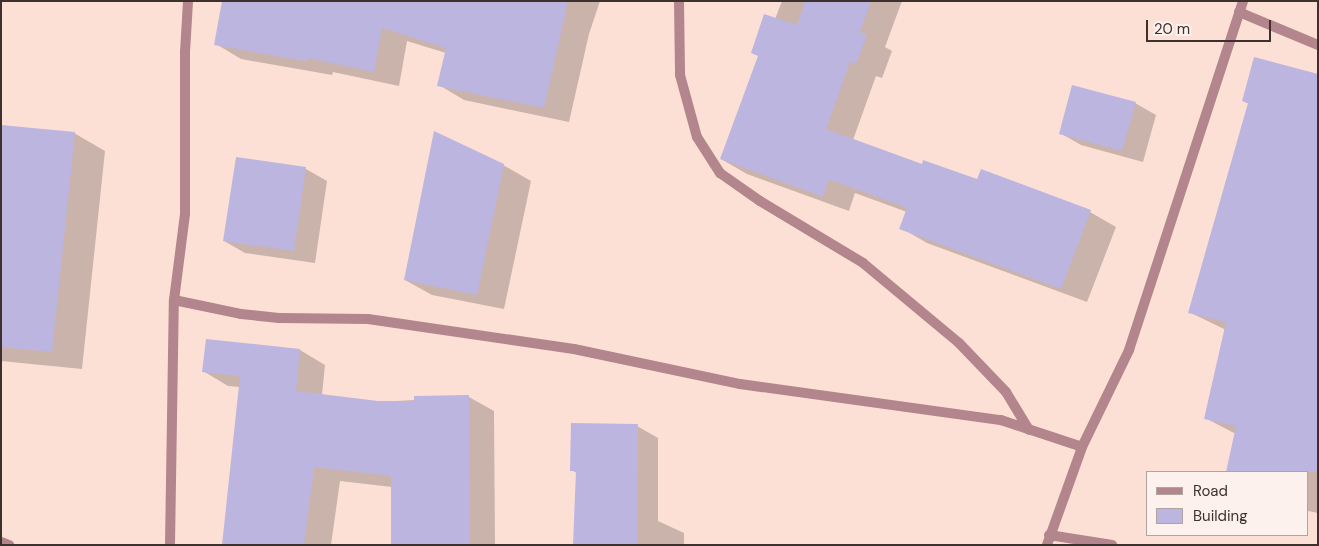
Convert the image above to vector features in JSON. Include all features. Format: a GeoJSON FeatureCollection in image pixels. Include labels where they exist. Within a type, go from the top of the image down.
{"type":"FeatureCollection","features":[{"type":"Feature","properties":{"kind":"street"},"geometry":{"type":"LineString","coordinates":[[170,545],[174,300],[185,214],[185,52],[188,1]]}},
{"type":"Feature","properties":{"kind":"street"},"geometry":{"type":"LineString","coordinates":[[679,1],[680,75],[698,137],[720,173],[760,201],[863,263],[966,350],[1006,392],[1028,430]]}},
{"type":"Feature","properties":{"kind":"street"},"geometry":{"type":"LineString","coordinates":[[1112,545],[1048,540],[1082,447],[1129,350],[1243,1]]}},
{"type":"Feature","properties":{"kind":"street"},"geometry":{"type":"LineString","coordinates":[[1239,12],[1318,44]]}},
{"type":"Feature","properties":{"kind":"street"},"geometry":{"type":"LineString","coordinates":[[174,300],[240,314],[279,318],[368,319],[574,349],[740,384],[1001,420],[1082,447]]}},
{"type":"Feature","properties":{"kind":"street"},"geometry":{"type":"LineString","coordinates":[[1,542],[9,545]]}},
{"type":"Feature","properties":{"kind":"building"},"geometry":{"type":"Polygon","coordinates":[[[222,1],[568,1],[544,108],[437,86],[446,48],[382,28],[374,72],[308,58],[306,61],[214,45],[222,1]]]}},
{"type":"Feature","properties":{"kind":"building"},"geometry":{"type":"Polygon","coordinates":[[[805,1],[871,1],[860,32],[867,35],[856,64],[850,62],[826,129],[922,164],[923,160],[977,179],[981,169],[1091,210],[1061,289],[899,229],[907,208],[829,179],[823,197],[720,159],[758,56],[751,53],[764,14],[797,25],[805,1]]]}},
{"type":"Feature","properties":{"kind":"building"},"geometry":{"type":"Polygon","coordinates":[[[1254,57],[1318,74],[1318,472],[1226,471],[1236,426],[1204,419],[1226,322],[1188,313],[1248,103],[1242,101],[1254,57]]]}},
{"type":"Feature","properties":{"kind":"building"},"geometry":{"type":"Polygon","coordinates":[[[1072,85],[1136,102],[1122,151],[1059,134],[1072,85]]]}},
{"type":"Feature","properties":{"kind":"building"},"geometry":{"type":"Polygon","coordinates":[[[1,125],[75,132],[52,352],[1,347],[1,125]]]}},
{"type":"Feature","properties":{"kind":"building"},"geometry":{"type":"Polygon","coordinates":[[[434,131],[504,164],[477,295],[404,280],[434,131]]]}},
{"type":"Feature","properties":{"kind":"building"},"geometry":{"type":"Polygon","coordinates":[[[236,157],[306,167],[294,251],[223,241],[236,157]]]}},
{"type":"Feature","properties":{"kind":"building"},"geometry":{"type":"Polygon","coordinates":[[[206,339],[300,349],[296,391],[378,401],[414,401],[414,396],[469,395],[470,545],[391,545],[391,476],[314,467],[304,545],[222,545],[240,376],[202,372],[206,339]]]}},
{"type":"Feature","properties":{"kind":"building"},"geometry":{"type":"Polygon","coordinates":[[[571,423],[638,424],[637,545],[573,545],[576,471],[570,471],[571,423]]]}}]}
